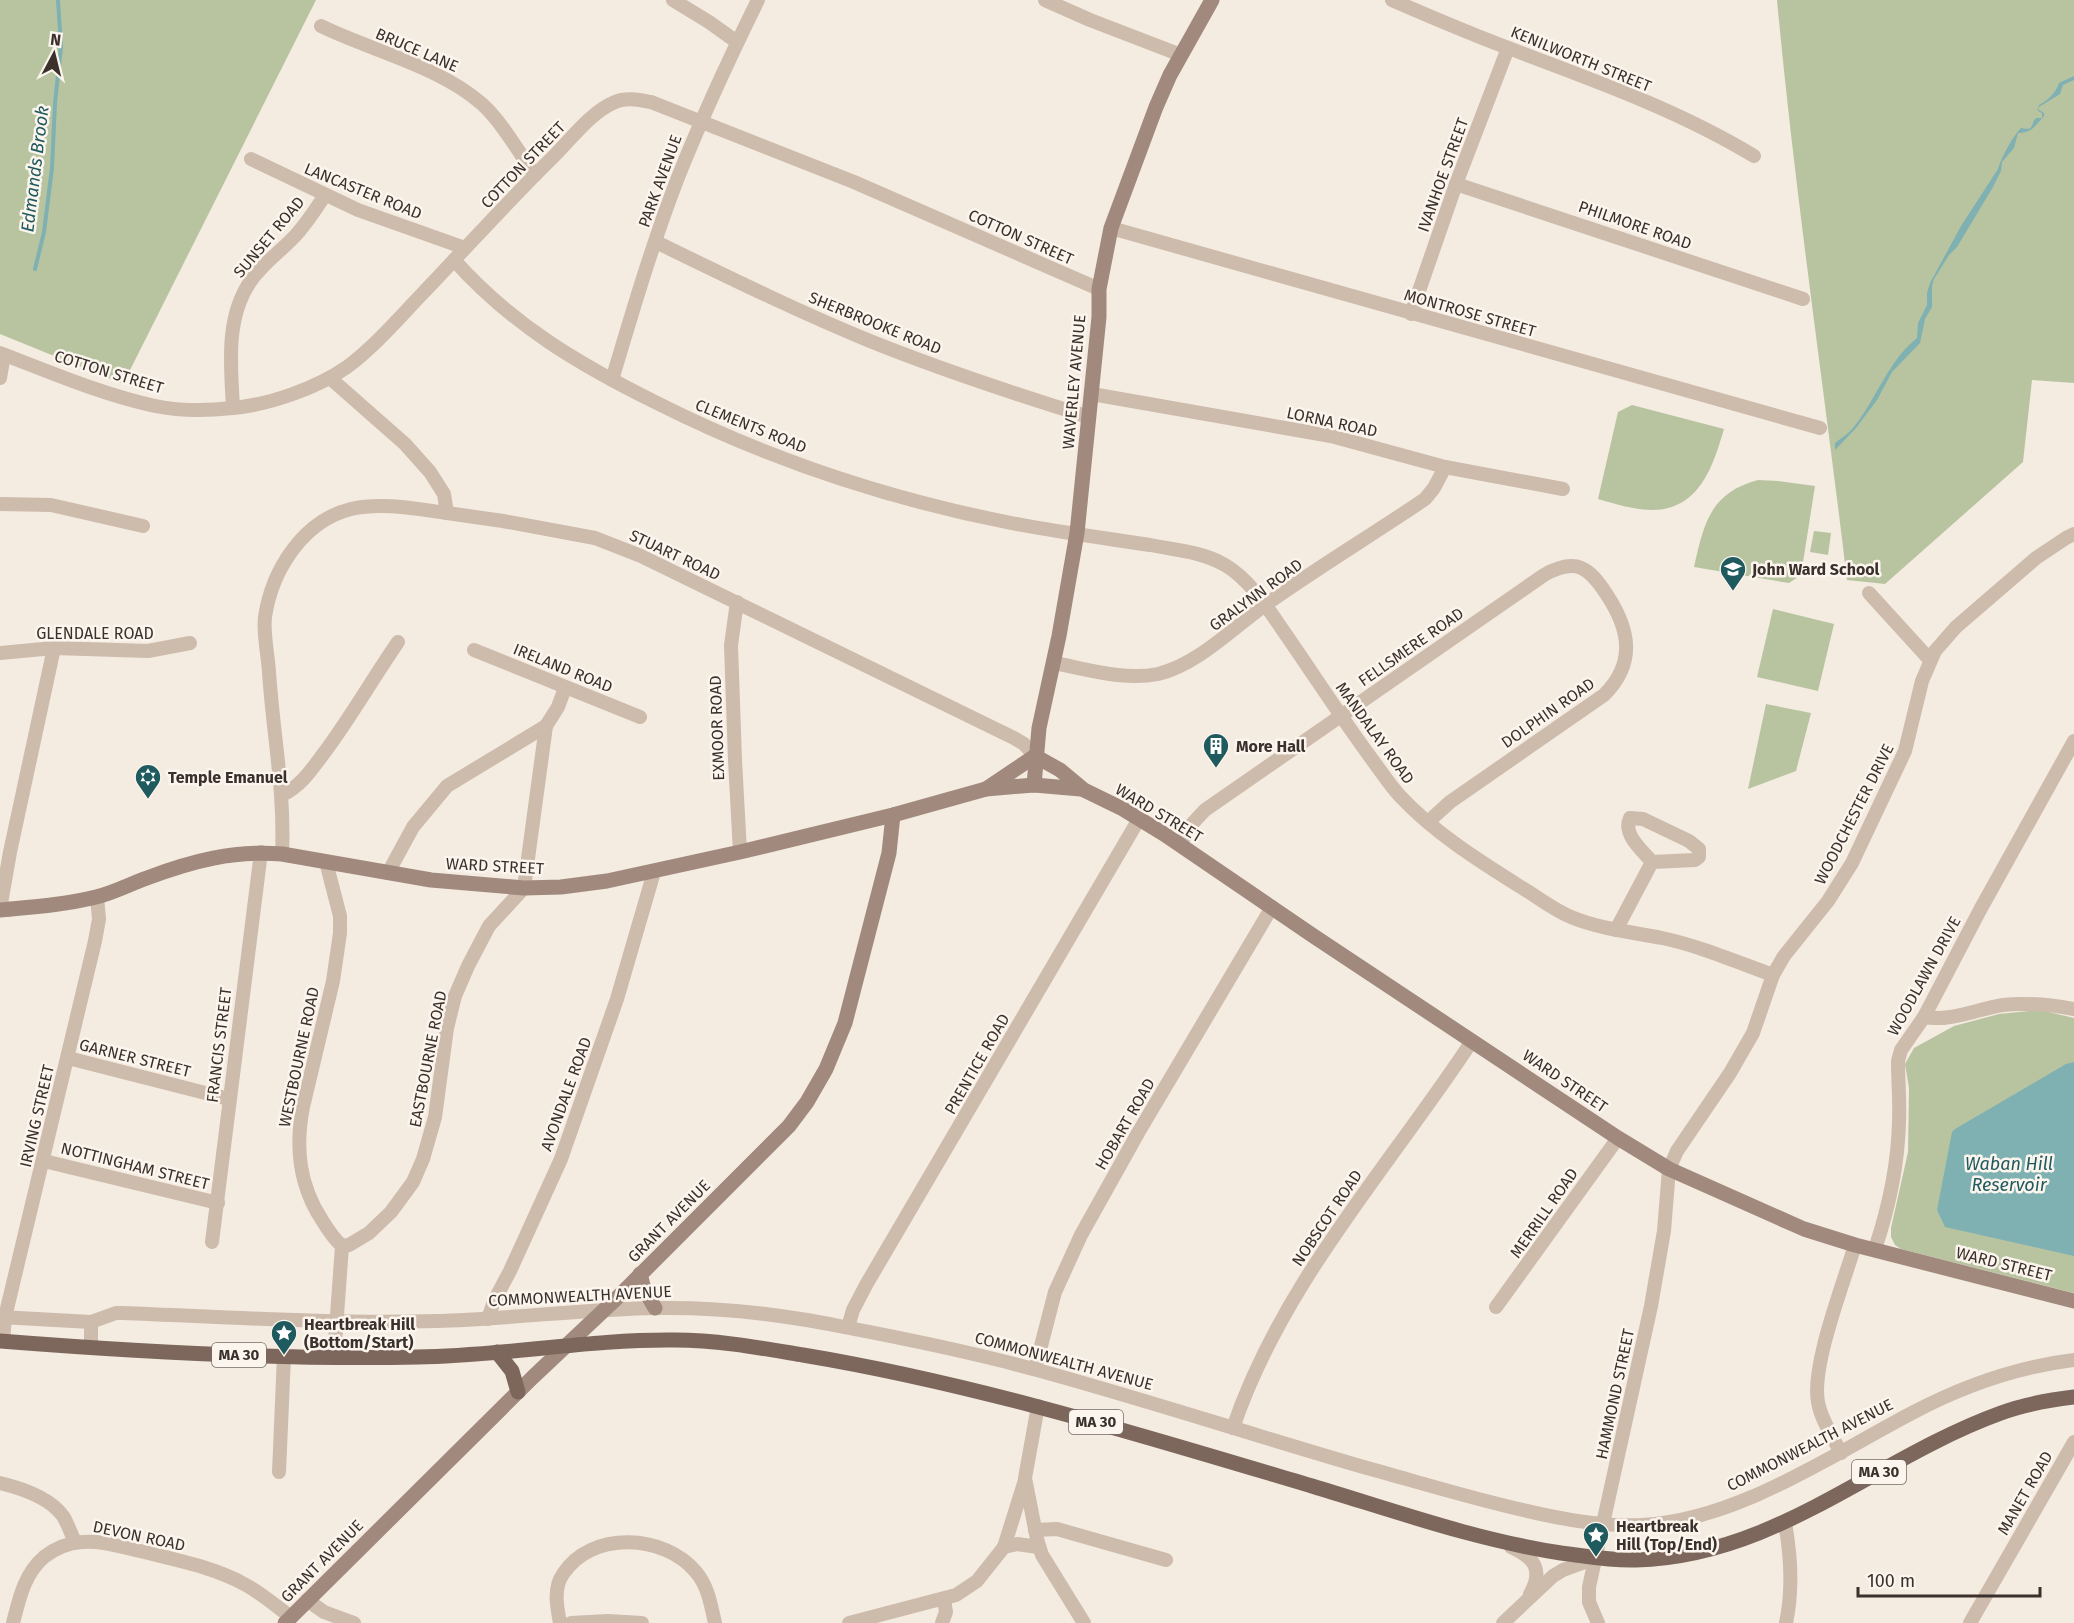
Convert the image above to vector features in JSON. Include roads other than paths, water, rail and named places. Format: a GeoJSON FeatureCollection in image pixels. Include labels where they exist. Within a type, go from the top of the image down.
{"type":"FeatureCollection","features":[{"type":"Feature","properties":{"kind":"main road","name":"MA 30"},"geometry":{"type":"LineString","coordinates":[[1,1341],[91,1348],[284,1356],[414,1358],[660,1340],[730,1344],[873,1368],[1038,1406],[1507,1544],[1596,1558],[1632,1560],[1691,1554],[1753,1537],[1785,1523],[1979,1422],[2034,1403],[2074,1397]]}},
{"type":"Feature","properties":{"kind":"main road"},"geometry":{"type":"LineString","coordinates":[[497,1352],[512,1371],[518,1392]]}},
{"type":"Feature","properties":{"kind":"street"},"geometry":{"type":"LineString","coordinates":[[673,0],[737,42]]}},
{"type":"Feature","properties":{"kind":"street","name":"PARK AVENUE"},"geometry":{"type":"LineString","coordinates":[[612,380],[674,190],[701,122],[758,0]]}},
{"type":"Feature","properties":{"kind":"street"},"geometry":{"type":"LineString","coordinates":[[1045,0],[1181,55]]}},
{"type":"Feature","properties":{"kind":"street","name":"WAVERLEY AVENUE"},"geometry":{"type":"LineString","coordinates":[[1034,785],[1039,728],[1054,663],[1077,533],[1099,317],[1099,289],[1111,228],[1156,106],[1212,0]]}},
{"type":"Feature","properties":{"kind":"street","name":"KENILWORTH STREET"},"geometry":{"type":"LineString","coordinates":[[1392,0],[1508,48],[1592,79],[1706,129],[1754,156]]}},
{"type":"Feature","properties":{"kind":"street","name":"BRUCE LANE"},"geometry":{"type":"LineString","coordinates":[[321,26],[444,78],[464,90],[484,106],[535,174]]}},
{"type":"Feature","properties":{"kind":"street","name":"IVANHOE STREET"},"geometry":{"type":"LineString","coordinates":[[1411,314],[1456,184],[1508,48]]}},
{"type":"Feature","properties":{"kind":"street","name":"COTTON STREET"},"geometry":{"type":"LineString","coordinates":[[2,354],[118,395],[157,406],[196,409],[256,405],[330,378],[349,365],[384,333],[535,174],[598,112],[616,102],[634,99],[651,102],[863,186],[1099,289]]}},
{"type":"Feature","properties":{"kind":"street","name":"LANCASTER ROAD"},"geometry":{"type":"LineString","coordinates":[[251,159],[358,210],[465,248]]}},
{"type":"Feature","properties":{"kind":"street","name":"PHILMORE ROAD"},"geometry":{"type":"LineString","coordinates":[[1456,184],[1803,299]]}},
{"type":"Feature","properties":{"kind":"street","name":"SUNSET ROAD"},"geometry":{"type":"LineString","coordinates":[[233,408],[230,352],[239,305],[249,283],[266,263],[295,236],[325,195]]}},
{"type":"Feature","properties":{"kind":"street","name":"MONTROSE STREET"},"geometry":{"type":"LineString","coordinates":[[1111,228],[1820,428]]}},
{"type":"Feature","properties":{"kind":"street","name":"SHERBROOKE ROAD"},"geometry":{"type":"LineString","coordinates":[[656,242],[751,288],[872,341],[1026,398],[1089,417]]}},
{"type":"Feature","properties":{"kind":"street","name":"CLEMENTS ROAD"},"geometry":{"type":"LineString","coordinates":[[454,260],[476,284],[535,334],[612,380],[749,446],[850,481],[950,510],[1016,524],[1077,533]]}},
{"type":"Feature","properties":{"kind":"street"},"geometry":{"type":"LineString","coordinates":[[0,378],[2,354]]}},
{"type":"Feature","properties":{"kind":"street"},"geometry":{"type":"LineString","coordinates":[[330,378],[405,444],[430,472],[444,494],[447,513]]}},
{"type":"Feature","properties":{"kind":"street","name":"LORNA ROAD"},"geometry":{"type":"LineString","coordinates":[[1092,394],[1331,436],[1445,467],[1563,489]]}},
{"type":"Feature","properties":{"kind":"street","name":"GRALYNN ROAD"},"geometry":{"type":"LineString","coordinates":[[1054,663],[1139,676],[1172,669],[1212,647],[1265,605],[1425,499],[1434,488],[1445,467]]}},
{"type":"Feature","properties":{"kind":"street"},"geometry":{"type":"LineString","coordinates":[[0,504],[51,505],[143,526]]}},
{"type":"Feature","properties":{"kind":"street","name":"STUART ROAD"},"geometry":{"type":"LineString","coordinates":[[282,854],[282,795],[265,619],[270,596],[281,566],[298,542],[325,521],[351,509],[389,506],[504,521],[595,538],[642,556],[1014,738],[1024,744],[1035,756]]}},
{"type":"Feature","properties":{"kind":"street","name":"MANDALAY ROAD"},"geometry":{"type":"LineString","coordinates":[[1077,533],[1197,553],[1225,565],[1240,577],[1265,605],[1398,795],[1428,822],[1465,850],[1561,912],[1616,930],[1664,939],[1773,975]]}},
{"type":"Feature","properties":{"kind":"street","name":"WOODCHESTER DRIVE"},"geometry":{"type":"LineString","coordinates":[[1669,1169],[1677,1151],[1730,1073],[1753,1034],[1773,975],[1789,949],[1828,901],[1852,863],[1905,751],[1922,681],[1930,660],[1944,638],[2036,558],[2074,534]]}},
{"type":"Feature","properties":{"kind":"street","name":"FELLSMERE ROAD"},"geometry":{"type":"LineString","coordinates":[[1180,845],[1191,825],[1205,810],[1544,575],[1569,565],[1589,571]]}},
{"type":"Feature","properties":{"kind":"street","name":"DOLPHIN ROAD"},"geometry":{"type":"LineString","coordinates":[[1428,822],[1450,802],[1604,695],[1617,679],[1626,654],[1624,627],[1619,614],[1589,571]]}},
{"type":"Feature","properties":{"kind":"street"},"geometry":{"type":"LineString","coordinates":[[1869,593],[1930,660]]}},
{"type":"Feature","properties":{"kind":"street","name":"EXMOOR ROAD"},"geometry":{"type":"LineString","coordinates":[[737,602],[731,645],[740,852]]}},
{"type":"Feature","properties":{"kind":"street"},"geometry":{"type":"LineString","coordinates":[[282,795],[295,788],[316,764],[348,720],[398,642]]}},
{"type":"Feature","properties":{"kind":"street","name":"GLENDALE ROAD"},"geometry":{"type":"LineString","coordinates":[[0,653],[54,648],[148,651],[190,644]]}},
{"type":"Feature","properties":{"kind":"street"},"geometry":{"type":"LineString","coordinates":[[0,909],[54,648]]}},
{"type":"Feature","properties":{"kind":"street","name":"IRELAND ROAD"},"geometry":{"type":"LineString","coordinates":[[474,650],[640,717]]}},
{"type":"Feature","properties":{"kind":"street"},"geometry":{"type":"LineString","coordinates":[[524,888],[546,726],[566,688]]}},
{"type":"Feature","properties":{"kind":"street"},"geometry":{"type":"LineString","coordinates":[[388,873],[413,827],[447,786],[546,726]]}},
{"type":"Feature","properties":{"kind":"street","name":"WOODLAWN DRIVE"},"geometry":{"type":"LineString","coordinates":[[1875,1249],[1887,1211],[1897,1161],[1900,1119],[1898,1058],[1901,1050],[1924,1017],[1985,900],[2074,741]]}},
{"type":"Feature","properties":{"kind":"street","name":"WARD STREET"},"geometry":{"type":"LineString","coordinates":[[986,789],[1035,756],[1060,770],[1084,790],[1180,845],[1618,1138],[1669,1169],[1788,1223],[1855,1245],[2074,1300]]}},
{"type":"Feature","properties":{"kind":"street","name":"WARD STREET"},"geometry":{"type":"LineString","coordinates":[[0,909],[46,906],[98,897],[191,862],[222,855],[261,852],[431,880],[524,888],[607,881],[893,815],[986,789],[1034,785],[1084,790]]}},
{"type":"Feature","properties":{"kind":"street","name":"GRANT AVENUE"},"geometry":{"type":"LineString","coordinates":[[288,1620],[789,1126],[807,1102],[826,1069],[845,1023],[889,852],[893,815]]}},
{"type":"Feature","properties":{"kind":"street"},"geometry":{"type":"LineString","coordinates":[[1630,818],[1643,819],[1689,841],[1700,852],[1695,860],[1652,862],[1628,833],[1630,818]]}},
{"type":"Feature","properties":{"kind":"street","name":"PRENTICE ROAD"},"geometry":{"type":"LineString","coordinates":[[848,1327],[853,1310],[866,1285],[1138,819]]}},
{"type":"Feature","properties":{"kind":"street","name":"FRANCIS STREET"},"geometry":{"type":"LineString","coordinates":[[212,1242],[261,852]]}},
{"type":"Feature","properties":{"kind":"street","name":"WESTBOURNE ROAD"},"geometry":{"type":"LineString","coordinates":[[326,862],[338,907],[340,933],[333,981],[300,1123],[299,1152],[303,1180],[311,1201],[334,1239],[342,1246]]}},
{"type":"Feature","properties":{"kind":"street"},"geometry":{"type":"LineString","coordinates":[[1616,930],[1652,862]]}},
{"type":"Feature","properties":{"kind":"street","name":"AVONDALE ROAD"},"geometry":{"type":"LineString","coordinates":[[488,1319],[494,1301],[561,1159],[617,999],[654,872]]}},
{"type":"Feature","properties":{"kind":"street","name":"EASTBOURNE ROAD"},"geometry":{"type":"LineString","coordinates":[[342,1246],[349,1245],[369,1233],[391,1212],[418,1170],[428,1146],[435,1117],[447,1028],[454,996],[489,926],[524,888]]}},
{"type":"Feature","properties":{"kind":"street","name":"IRVING STREET"},"geometry":{"type":"LineString","coordinates":[[1,1341],[3,1317],[44,1161],[98,925],[98,897]]}},
{"type":"Feature","properties":{"kind":"street","name":"HOBART ROAD"},"geometry":{"type":"LineString","coordinates":[[1035,1370],[1054,1292],[1081,1236],[1138,1133],[1272,907]]}},
{"type":"Feature","properties":{"kind":"street"},"geometry":{"type":"LineString","coordinates":[[1924,1017],[1938,1018],[2012,1005],[2074,1009]]}},
{"type":"Feature","properties":{"kind":"street","name":"NOBSCOT ROAD"},"geometry":{"type":"LineString","coordinates":[[1233,1428],[1252,1379],[1290,1305],[1315,1264],[1472,1041]]}},
{"type":"Feature","properties":{"kind":"street","name":"GARNER STREET"},"geometry":{"type":"LineString","coordinates":[[68,1058],[229,1099]]}},
{"type":"Feature","properties":{"kind":"street","name":"MERRILL ROAD"},"geometry":{"type":"LineString","coordinates":[[1496,1307],[1618,1138]]}},
{"type":"Feature","properties":{"kind":"street","name":"NOTTINGHAM STREET"},"geometry":{"type":"LineString","coordinates":[[44,1161],[218,1203]]}},
{"type":"Feature","properties":{"kind":"street","name":"HAMMOND STREET"},"geometry":{"type":"LineString","coordinates":[[1598,1623],[1589,1599],[1651,1306],[1664,1231],[1669,1169]]}},
{"type":"Feature","properties":{"kind":"street"},"geometry":{"type":"LineString","coordinates":[[1841,1453],[1825,1422],[1818,1402],[1818,1385],[1821,1359],[1855,1245]]}},
{"type":"Feature","properties":{"kind":"street"},"geometry":{"type":"LineString","coordinates":[[334,1357],[342,1246]]}},
{"type":"Feature","properties":{"kind":"street"},"geometry":{"type":"LineString","coordinates":[[640,1274],[644,1289],[655,1308]]}},
{"type":"Feature","properties":{"kind":"street","name":"COMMONWEALTH AVENUE"},"geometry":{"type":"LineString","coordinates":[[3,1317],[91,1322],[122,1313],[407,1322],[655,1308],[744,1312],[848,1327],[1035,1370],[1465,1495],[1551,1516],[1604,1525],[1654,1524],[1701,1516],[1745,1500],[1841,1453],[1914,1412],[1962,1389],[2022,1369],[2074,1360]]}},
{"type":"Feature","properties":{"kind":"street"},"geometry":{"type":"LineString","coordinates":[[91,1322],[91,1348]]}},
{"type":"Feature","properties":{"kind":"street"},"geometry":{"type":"LineString","coordinates":[[279,1472],[284,1356]]}},
{"type":"Feature","properties":{"kind":"street"},"geometry":{"type":"LineString","coordinates":[[849,1623],[944,1599],[972,1585],[1004,1547],[1025,1478],[1038,1406]]}},
{"type":"Feature","properties":{"kind":"street","name":"MANET ROAD"},"geometry":{"type":"LineString","coordinates":[[1970,1623],[2074,1442]]}},
{"type":"Feature","properties":{"kind":"street"},"geometry":{"type":"LineString","coordinates":[[1025,1478],[1038,1547],[1084,1623]]}},
{"type":"Feature","properties":{"kind":"street"},"geometry":{"type":"LineString","coordinates":[[0,1483],[38,1497],[51,1505],[63,1517],[75,1542]]}},
{"type":"Feature","properties":{"kind":"street"},"geometry":{"type":"LineString","coordinates":[[1785,1523],[1790,1572],[1785,1623]]}},
{"type":"Feature","properties":{"kind":"street"},"geometry":{"type":"LineString","coordinates":[[1035,1530],[1057,1528],[1166,1560]]}},
{"type":"Feature","properties":{"kind":"street"},"geometry":{"type":"LineString","coordinates":[[1486,1538],[1522,1552],[1532,1559],[1537,1577],[1527,1599]]}},
{"type":"Feature","properties":{"kind":"street","name":"DEVON ROAD"},"geometry":{"type":"LineString","coordinates":[[13,1623],[25,1584],[36,1564],[55,1550],[75,1542],[106,1543],[206,1569],[245,1585],[266,1598],[288,1620]]}},
{"type":"Feature","properties":{"kind":"street"},"geometry":{"type":"LineString","coordinates":[[560,1623],[557,1591],[562,1574],[570,1565],[589,1551],[633,1542],[654,1545],[680,1557],[690,1566],[705,1587],[715,1623]]}},
{"type":"Feature","properties":{"kind":"street"},"geometry":{"type":"LineString","coordinates":[[1004,1547],[1017,1544],[1038,1547]]}},
{"type":"Feature","properties":{"kind":"street"},"geometry":{"type":"LineString","coordinates":[[1503,1623],[1527,1599],[1563,1570],[1596,1558]]}},
{"type":"Feature","properties":{"kind":"street"},"geometry":{"type":"LineString","coordinates":[[942,1623],[945,1615],[944,1599]]}},
{"type":"Feature","properties":{"kind":"street"},"geometry":{"type":"LineString","coordinates":[[307,1600],[324,1612],[354,1623]]}},
{"type":"Feature","properties":{"kind":"street"},"geometry":{"type":"LineString","coordinates":[[571,1623],[608,1621],[642,1623]]}},
{"type":"Feature","properties":{"kind":"water"},"geometry":{"type":"Polygon","coordinates":[[[2074,76],[2074,80],[2063,85],[2060,94],[2039,107],[2044,116],[2036,125],[2027,132],[2018,133],[2014,148],[2002,162],[2001,171],[1993,187],[1957,247],[1949,255],[1934,279],[1932,307],[1925,319],[1920,343],[1892,372],[1877,400],[1856,428],[1835,450],[1835,443],[1853,428],[1890,369],[1917,338],[1918,323],[1927,305],[1930,283],[1961,226],[1998,169],[2011,142],[2021,128],[2030,128],[2036,118],[2042,118],[2042,113],[2038,111],[2039,105],[2051,96],[2059,83],[2074,76]]]}},
{"type":"Feature","properties":{"kind":"water","name":"Waban Hill Reservoir"},"geometry":{"type":"Polygon","coordinates":[[[2074,1062],[2074,1256],[1945,1227],[1937,1210],[1952,1132],[2066,1064],[2074,1062]]]}},
{"type":"Feature","properties":{"kind":"waterway","name":"Edmands Brook"},"geometry":{"type":"LineString","coordinates":[[35,269],[44,232],[52,168],[55,103],[61,47],[58,0]]}},
{"type":"Feature","properties":{"kind":"place","name":"John Ward School"},"geometry":{"type":"Point","coordinates":[1733,592]}},
{"type":"Feature","properties":{"kind":"place","name":"More Hall"},"geometry":{"type":"Point","coordinates":[1216,769]}},
{"type":"Feature","properties":{"kind":"place","name":"Temple Emanuel"},"geometry":{"type":"Point","coordinates":[148,800]}},
{"type":"Feature","properties":{"kind":"place","name":"Heartbreak Hill (Bottom/Start)"},"geometry":{"type":"Point","coordinates":[284,1356]}},
{"type":"Feature","properties":{"kind":"place","name":"Heartbreak Hill (Top/End)"},"geometry":{"type":"Point","coordinates":[1596,1558]}}]}
